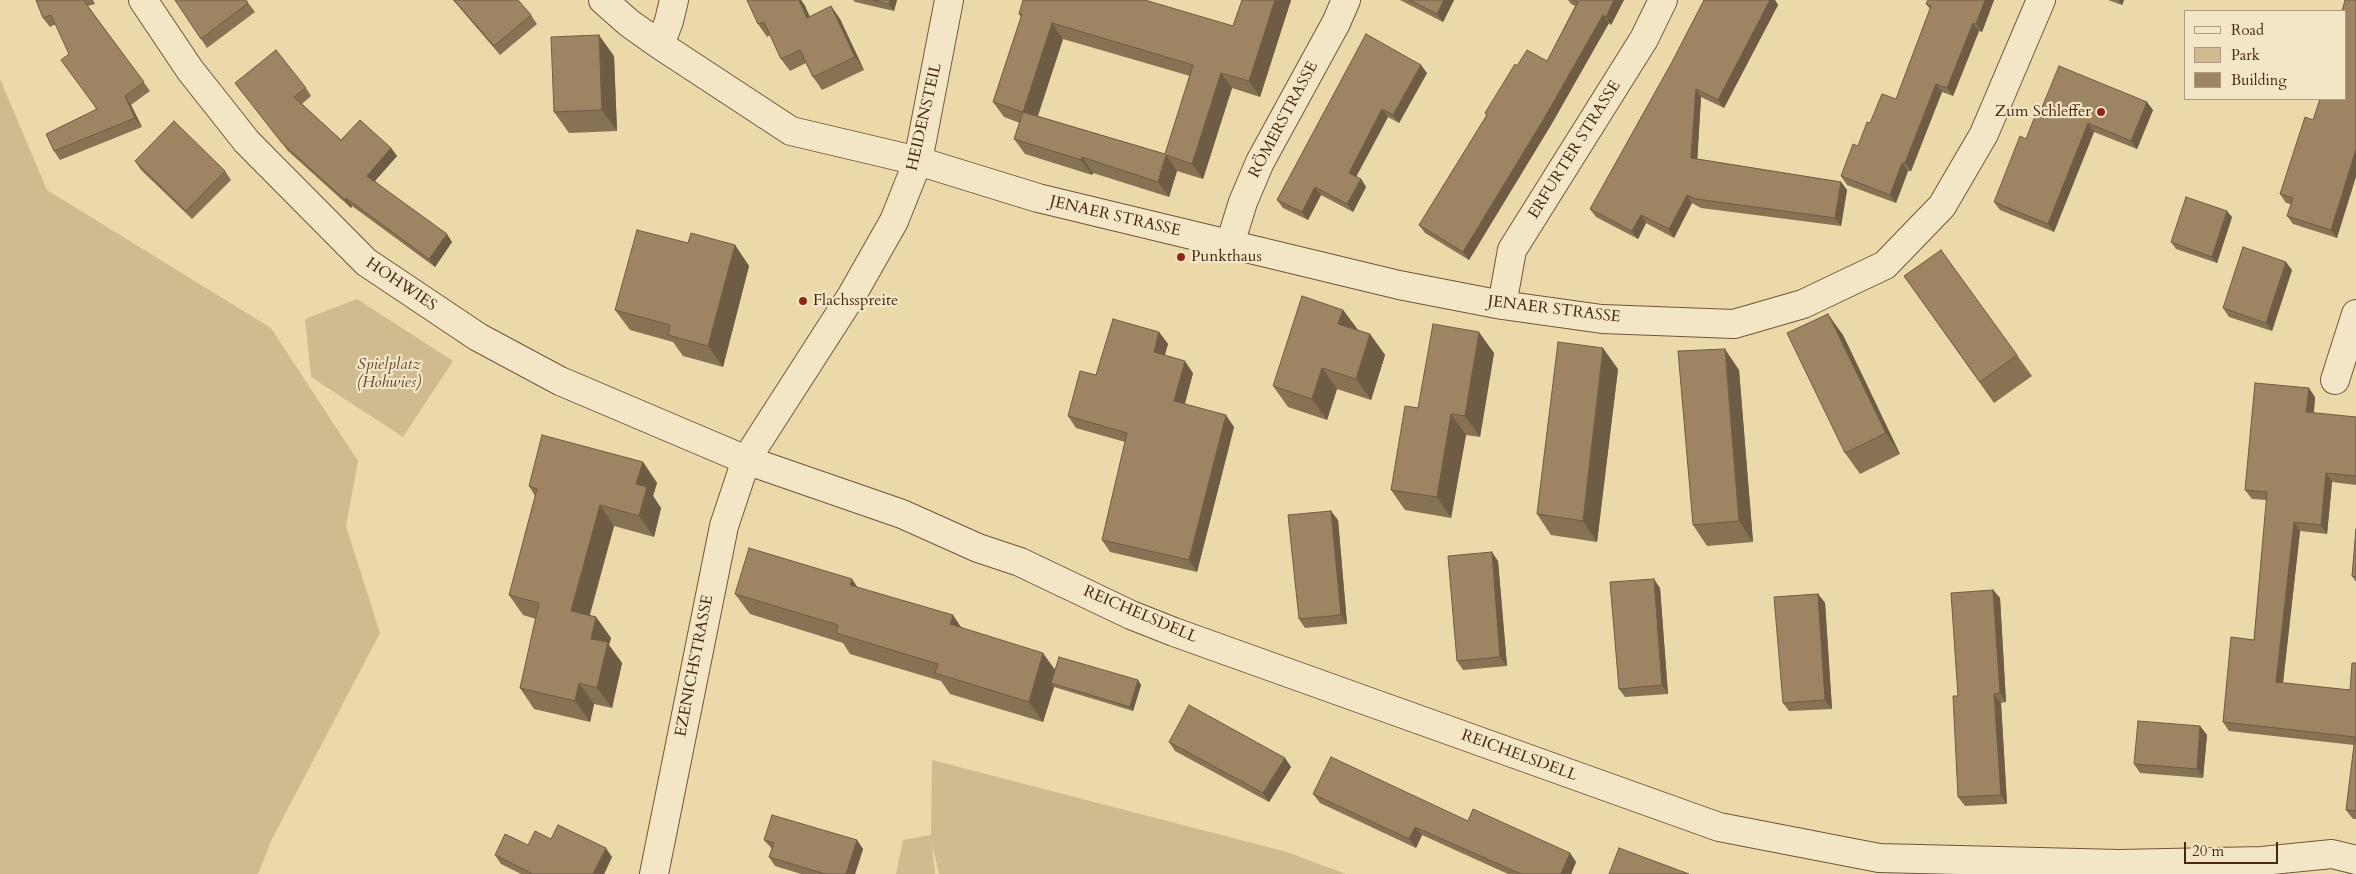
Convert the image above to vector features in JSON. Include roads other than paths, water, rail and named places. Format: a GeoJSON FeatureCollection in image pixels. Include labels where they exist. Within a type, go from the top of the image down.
{"type":"FeatureCollection","features":[{"type":"Feature","properties":{"kind":"street","name":"HOHWIES"},"geometry":{"type":"LineString","coordinates":[[143,0],[190,70],[247,142],[366,262],[478,337],[560,381],[746,460]]}},
{"type":"Feature","properties":{"kind":"street"},"geometry":{"type":"LineString","coordinates":[[603,0],[629,23],[660,45],[791,131],[918,162]]}},
{"type":"Feature","properties":{"kind":"street"},"geometry":{"type":"LineString","coordinates":[[660,45],[674,0]]}},
{"type":"Feature","properties":{"kind":"street","name":"HEIDENSTEIL"},"geometry":{"type":"LineString","coordinates":[[746,460],[852,295],[894,221],[918,162],[949,0]]}},
{"type":"Feature","properties":{"kind":"street","name":"RÖMERSTRASSE"},"geometry":{"type":"LineString","coordinates":[[1230,244],[1243,202],[1260,162],[1336,23],[1346,0]]}},
{"type":"Feature","properties":{"kind":"street","name":"ERFURTER STRASSE"},"geometry":{"type":"LineString","coordinates":[[1502,304],[1512,250],[1644,39],[1663,0]]}},
{"type":"Feature","properties":{"kind":"street","name":"JENAER STRASSE"},"geometry":{"type":"LineString","coordinates":[[918,162],[1038,198],[1399,285],[1502,304],[1602,318],[1734,324],[1803,304],[1885,265],[1942,206],[1984,134],[2041,0]]}},
{"type":"Feature","properties":{"kind":"street"},"geometry":{"type":"LineString","coordinates":[[2335,380],[2356,314]]}},
{"type":"Feature","properties":{"kind":"street","name":"REICHELSDELL"},"geometry":{"type":"LineString","coordinates":[[746,460],[902,514],[978,548],[1020,562],[1131,615],[1174,632],[1719,827],[1879,858],[2119,864],[2344,857]]}},
{"type":"Feature","properties":{"kind":"street","name":"EZENICHSTRASSE"},"geometry":{"type":"LineString","coordinates":[[654,874],[724,526],[746,460]]}},
{"type":"Feature","properties":{"kind":"place","name":"Zum Schleffer"},"geometry":{"type":"Point","coordinates":[2101,112]}},
{"type":"Feature","properties":{"kind":"place","name":"Punkthaus"},"geometry":{"type":"Point","coordinates":[1181,257]}},
{"type":"Feature","properties":{"kind":"place","name":"Flachsspreite"},"geometry":{"type":"Point","coordinates":[803,301]}},
{"type":"Feature","properties":{"kind":"park label","name":"Spielplatz (Hohwies)"},"geometry":{"type":"Point","coordinates":[389,374]}}]}
